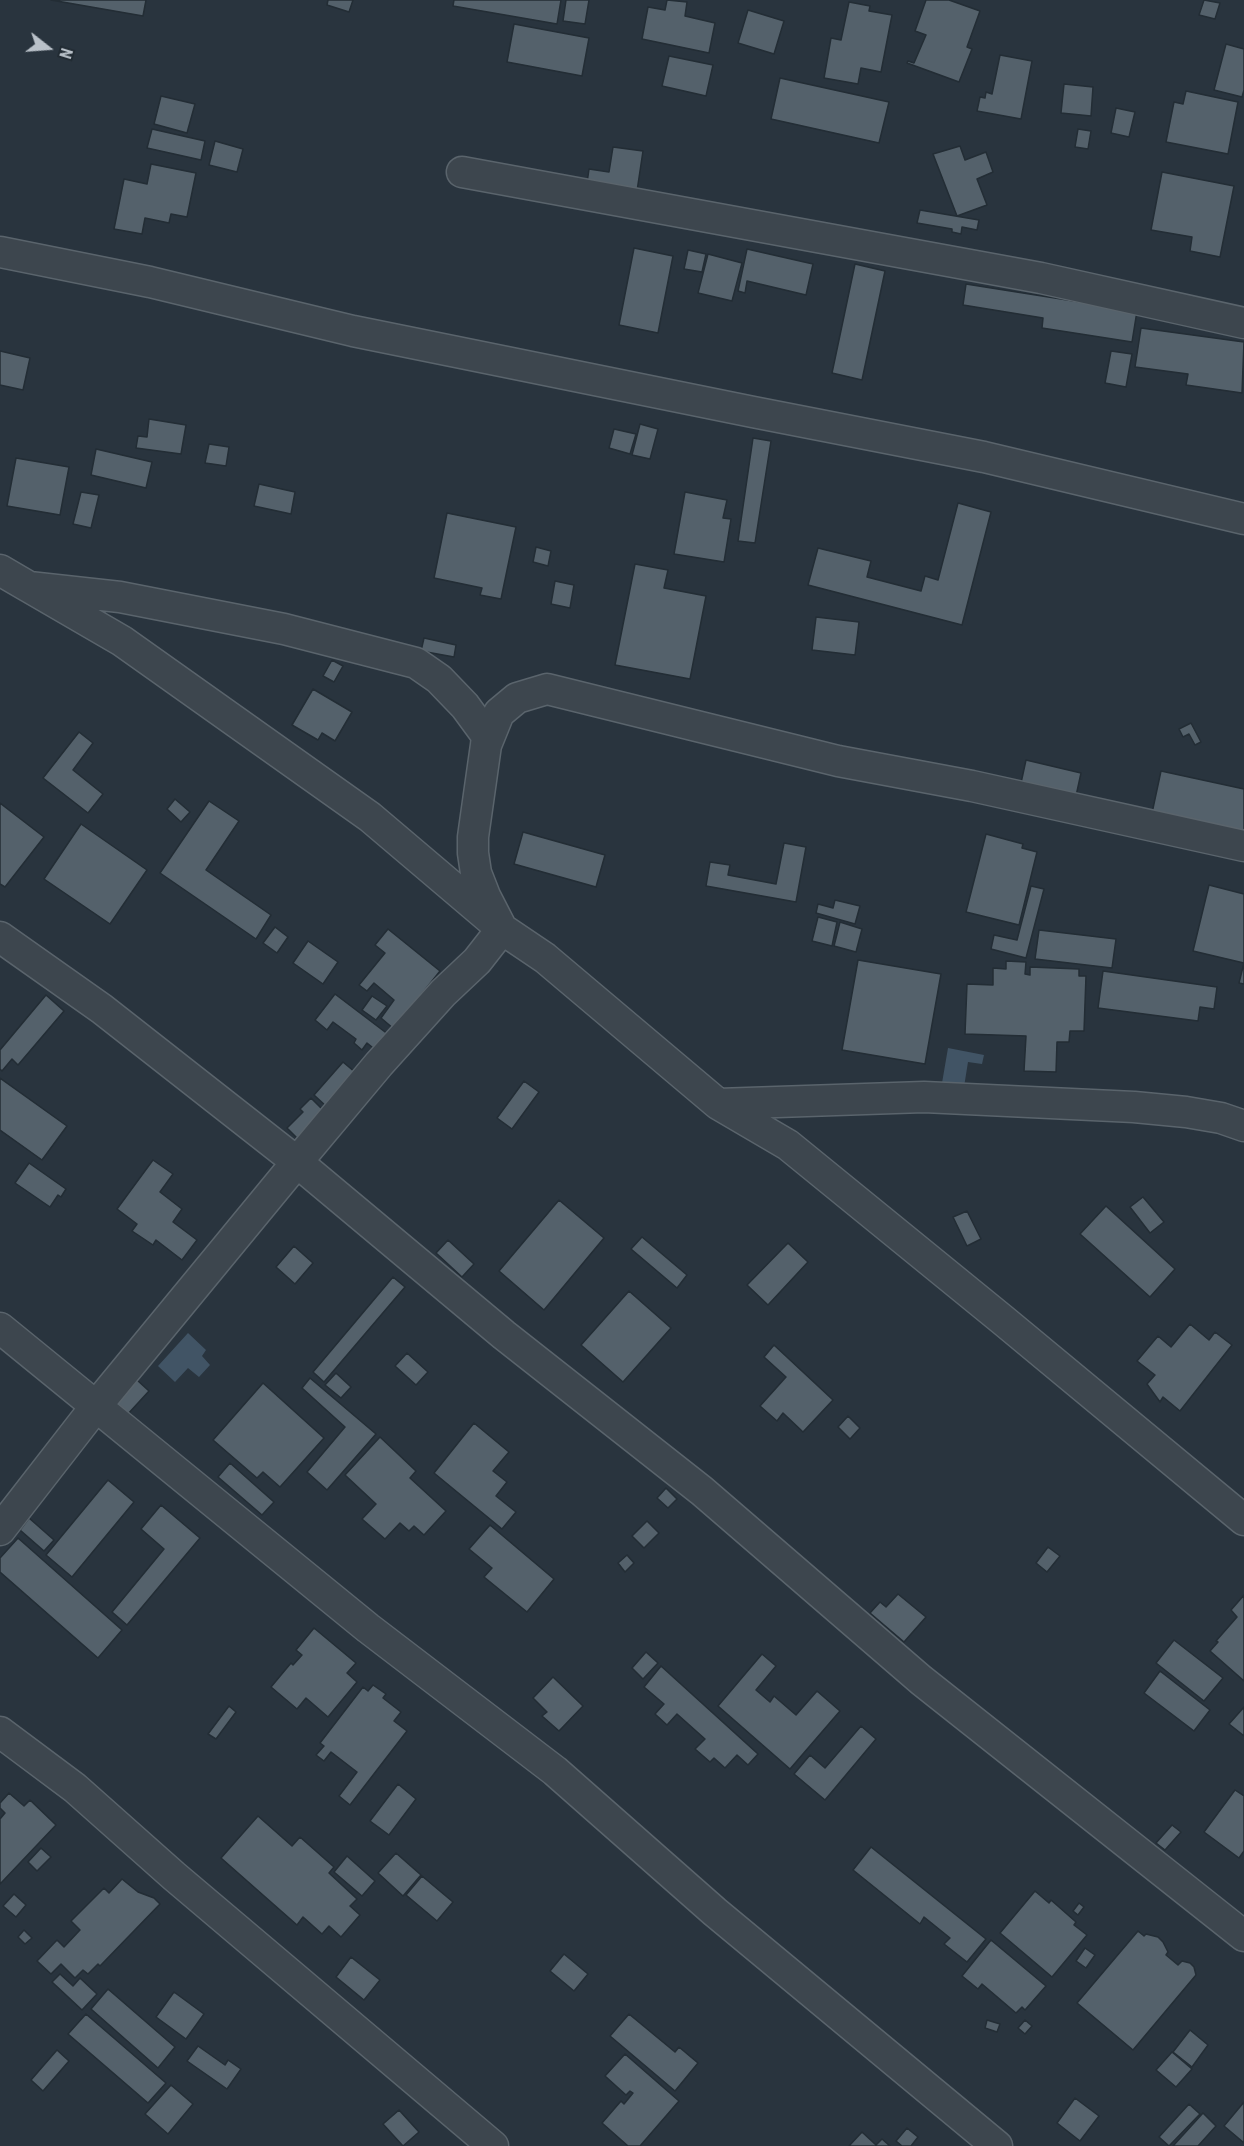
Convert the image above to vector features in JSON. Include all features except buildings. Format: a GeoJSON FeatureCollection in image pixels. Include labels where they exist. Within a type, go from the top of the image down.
{"type":"FeatureCollection","features":[{"type":"Feature","properties":{"kind":"street"},"geometry":{"type":"LineString","coordinates":[[462,172],[1041,278],[1244,323]]}},
{"type":"Feature","properties":{"kind":"street"},"geometry":{"type":"LineString","coordinates":[[0,252],[150,282],[353,331],[984,457],[1244,519]]}},
{"type":"Feature","properties":{"kind":"street"},"geometry":{"type":"LineString","coordinates":[[0,570],[122,641],[370,817],[502,929],[545,958],[718,1104],[788,1145],[1244,1520]]}},
{"type":"Feature","properties":{"kind":"street"},"geometry":{"type":"LineString","coordinates":[[29,587],[120,597],[284,629],[416,663],[439,680],[465,706],[486,736],[473,853],[476,873],[484,896],[502,929]]}},
{"type":"Feature","properties":{"kind":"street"},"geometry":{"type":"LineString","coordinates":[[486,745],[499,713],[517,698],[547,689],[838,761],[994,791],[1244,846]]}},
{"type":"Feature","properties":{"kind":"street"},"geometry":{"type":"LineString","coordinates":[[426,865],[446,870],[457,869],[473,853]]}},
{"type":"Feature","properties":{"kind":"street"},"geometry":{"type":"LineString","coordinates":[[0,1530],[97,1405],[297,1162],[379,1064],[443,993],[477,961],[502,929]]}},
{"type":"Feature","properties":{"kind":"street"},"geometry":{"type":"LineString","coordinates":[[0,937],[102,1009],[297,1162],[504,1335],[702,1491],[921,1680],[1244,1936]]}},
{"type":"Feature","properties":{"kind":"street"},"geometry":{"type":"LineString","coordinates":[[718,1104],[924,1097],[1186,1112],[1221,1118],[1244,1126]]}},
{"type":"Feature","properties":{"kind":"street"},"geometry":{"type":"LineString","coordinates":[[0,1328],[368,1628],[555,1772],[715,1912],[997,2146]]}},
{"type":"Feature","properties":{"kind":"street"},"geometry":{"type":"LineString","coordinates":[[0,1732],[75,1788],[174,1876],[494,2146]]}},
{"type":"Feature","properties":{"kind":"water"},"geometry":{"type":"Polygon","coordinates":[[[948,1048],[984,1055],[982,1064],[968,1062],[964,1087],[942,1083],[948,1048]]]}},
{"type":"Feature","properties":{"kind":"water"},"geometry":{"type":"Polygon","coordinates":[[[188,1333],[206,1350],[202,1356],[210,1365],[199,1377],[188,1368],[175,1382],[158,1366],[188,1333]]]}}]}
